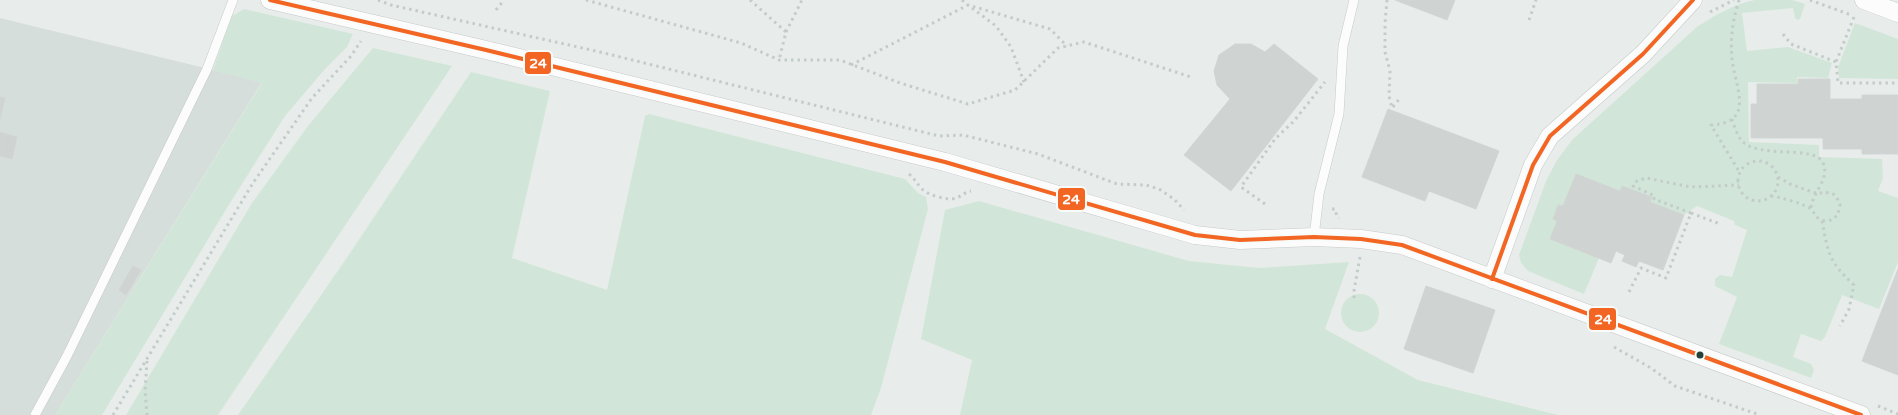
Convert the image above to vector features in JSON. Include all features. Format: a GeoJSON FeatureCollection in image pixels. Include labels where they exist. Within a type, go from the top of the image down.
{"type":"FeatureCollection","features":[{"type":"Feature","properties":{"kind":"street"},"geometry":{"type":"LineString","coordinates":[[270,0],[495,52],[945,162],[1196,235],[1240,240],[1314,237],[1361,239],[1402,246],[1861,415]]}},
{"type":"Feature","properties":{"kind":"street"},"geometry":{"type":"LineString","coordinates":[[1492,279],[1533,165],[1550,136],[1643,54],[1693,0]]}},
{"type":"Feature","properties":{"kind":"street"},"geometry":{"type":"LineString","coordinates":[[1864,0],[1898,13]]}},
{"type":"Feature","properties":{"kind":"lane"},"geometry":{"type":"LineString","coordinates":[[35,415],[67,356],[207,69],[233,0]]}},
{"type":"Feature","properties":{"kind":"lane"},"geometry":{"type":"LineString","coordinates":[[1314,237],[1317,206],[1339,114],[1343,46],[1354,0]]}},
{"type":"Feature","properties":{"kind":"path"},"geometry":{"type":"LineString","coordinates":[[378,0],[391,5],[600,52],[939,136],[963,135],[1016,148],[1038,154],[1117,184],[1146,185],[1159,189],[1174,199],[1188,214]]}},
{"type":"Feature","properties":{"kind":"path"},"geometry":{"type":"LineString","coordinates":[[496,10],[504,0]]}},
{"type":"Feature","properties":{"kind":"path"},"geometry":{"type":"LineString","coordinates":[[586,0],[741,43],[779,60],[840,60],[900,83],[968,104],[1015,90],[1058,48],[1084,42],[1191,77]]}},
{"type":"Feature","properties":{"kind":"path"},"geometry":{"type":"LineString","coordinates":[[750,0],[786,32]]}},
{"type":"Feature","properties":{"kind":"path"},"geometry":{"type":"LineString","coordinates":[[779,60],[786,32],[802,0]]}},
{"type":"Feature","properties":{"kind":"path"},"geometry":{"type":"LineString","coordinates":[[962,0],[996,26],[1011,47],[1024,82]]}},
{"type":"Feature","properties":{"kind":"path"},"geometry":{"type":"LineString","coordinates":[[1387,0],[1385,52],[1390,71],[1389,96],[1392,108],[1401,97]]}},
{"type":"Feature","properties":{"kind":"path"},"geometry":{"type":"LineString","coordinates":[[1529,20],[1536,0]]}},
{"type":"Feature","properties":{"kind":"path"},"geometry":{"type":"LineString","coordinates":[[1739,0],[1732,23],[1732,59],[1740,95],[1739,110],[1732,119],[1722,124],[1711,125],[1740,173]]}},
{"type":"Feature","properties":{"kind":"path"},"geometry":{"type":"LineString","coordinates":[[851,65],[968,5],[1050,28],[1067,46]]}},
{"type":"Feature","properties":{"kind":"path"},"geometry":{"type":"LineString","coordinates":[[1854,17],[1836,62],[1838,83],[1898,83]]}},
{"type":"Feature","properties":{"kind":"path"},"geometry":{"type":"LineString","coordinates":[[1783,34],[1791,44],[1836,62]]}},
{"type":"Feature","properties":{"kind":"path"},"geometry":{"type":"LineString","coordinates":[[113,415],[253,182],[312,98],[340,67]]}},
{"type":"Feature","properties":{"kind":"path"},"geometry":{"type":"LineString","coordinates":[[1265,204],[1241,186],[1275,139],[1294,121],[1327,79]]}},
{"type":"Feature","properties":{"kind":"path"},"geometry":{"type":"LineString","coordinates":[[1732,119],[1741,140],[1748,146],[1760,150],[1815,155],[1823,163],[1824,171],[1818,194]]}},
{"type":"Feature","properties":{"kind":"path"},"geometry":{"type":"LineString","coordinates":[[1760,161],[1772,166],[1778,177],[1778,184],[1771,196],[1765,199],[1752,199],[1741,191],[1739,185],[1740,173],[1748,163],[1760,161]]}},
{"type":"Feature","properties":{"kind":"path"},"geometry":{"type":"LineString","coordinates":[[1778,177],[1790,184],[1818,194]]}},
{"type":"Feature","properties":{"kind":"path"},"geometry":{"type":"LineString","coordinates":[[1720,224],[1654,199],[1655,196],[1633,186],[1637,181],[1646,178],[1691,187],[1739,185]]}},
{"type":"Feature","properties":{"kind":"path"},"geometry":{"type":"LineString","coordinates":[[1824,192],[1833,194],[1840,204],[1840,211],[1835,218],[1822,220],[1812,210],[1812,200],[1818,194],[1824,192]]}},
{"type":"Feature","properties":{"kind":"path"},"geometry":{"type":"LineString","coordinates":[[1771,196],[1782,198],[1812,210]]}},
{"type":"Feature","properties":{"kind":"path"},"geometry":{"type":"LineString","coordinates":[[1317,206],[1335,209],[1337,217],[1344,220]]}},
{"type":"Feature","properties":{"kind":"path"},"geometry":{"type":"LineString","coordinates":[[1629,292],[1641,268],[1666,278],[1691,213]]}},
{"type":"Feature","properties":{"kind":"path"},"geometry":{"type":"LineString","coordinates":[[1822,220],[1827,249],[1838,270],[1854,285],[1848,309],[1840,326]]}},
{"type":"Feature","properties":{"kind":"path"},"geometry":{"type":"LineString","coordinates":[[1354,298],[1360,256]]}},
{"type":"Feature","properties":{"kind":"path"},"geometry":{"type":"LineString","coordinates":[[147,358],[145,391],[147,415]]}},
{"type":"Feature","properties":{"kind":"shaded area"},"geometry":{"type":"Polygon","coordinates":[[[0,18],[262,82],[55,415],[0,415],[0,18]]]}},
{"type":"Feature","properties":{"kind":"green space"},"geometry":{"type":"Polygon","coordinates":[[[1755,0],[1792,0],[1805,4],[1800,19],[1797,20],[1793,8],[1742,13],[1747,51],[1788,47],[1832,63],[1828,78],[1797,77],[1797,83],[1748,82],[1749,142],[1819,145],[1819,157],[1882,159],[1883,178],[1878,191],[1898,198],[1898,262],[1879,309],[1842,295],[1825,337],[1821,341],[1801,334],[1793,357],[1811,364],[1814,370],[1811,378],[1719,344],[1737,297],[1715,286],[1715,279],[1720,275],[1732,277],[1747,230],[1735,225],[1734,221],[1697,206],[1684,215],[1650,202],[1652,198],[1622,186],[1620,191],[1576,174],[1563,206],[1558,205],[1553,219],[1599,258],[1584,294],[1528,271],[1521,263],[1519,255],[1546,181],[1557,160],[1573,139],[1698,26],[1732,7],[1755,0]]]}},
{"type":"Feature","properties":{"kind":"green space"},"geometry":{"type":"Polygon","coordinates":[[[244,9],[353,34],[347,47],[325,69],[285,116],[102,415],[55,415],[262,83],[213,70],[232,16],[244,9]]]}},
{"type":"Feature","properties":{"kind":"green space"},"geometry":{"type":"Polygon","coordinates":[[[1855,23],[1898,39],[1898,79],[1839,78],[1838,67],[1855,23]]]}},
{"type":"Feature","properties":{"kind":"green space"},"geometry":{"type":"Polygon","coordinates":[[[373,48],[452,66],[218,415],[126,415],[252,203],[308,126],[373,48]]]}},
{"type":"Feature","properties":{"kind":"green space"},"geometry":{"type":"Polygon","coordinates":[[[471,72],[550,91],[512,258],[607,290],[645,116],[649,114],[905,179],[918,193],[926,197],[928,209],[881,388],[871,415],[238,415],[346,259],[471,72]]]}},
{"type":"Feature","properties":{"kind":"green space"},"geometry":{"type":"Polygon","coordinates":[[[979,201],[1189,261],[1259,268],[1349,262],[1325,329],[1418,380],[1558,415],[960,415],[972,360],[921,339],[945,210],[979,201]]]}},
{"type":"Feature","properties":{"kind":"green space"},"geometry":{"type":"Polygon","coordinates":[[[1360,294],[1374,299],[1379,313],[1374,327],[1360,332],[1346,327],[1341,313],[1346,299],[1360,294]]]}},
{"type":"Feature","properties":{"kind":"building"},"geometry":{"type":"Polygon","coordinates":[[[1395,0],[1455,0],[1447,20],[1395,0]]]}},
{"type":"Feature","properties":{"kind":"building"},"geometry":{"type":"Polygon","coordinates":[[[1235,44],[1251,44],[1265,52],[1274,44],[1318,79],[1231,191],[1184,155],[1230,99],[1217,85],[1214,71],[1219,55],[1235,44]]]}},
{"type":"Feature","properties":{"kind":"building"},"geometry":{"type":"Polygon","coordinates":[[[1798,79],[1830,79],[1830,99],[1862,99],[1862,95],[1898,95],[1898,154],[1862,154],[1862,149],[1823,149],[1823,138],[1751,138],[1751,104],[1757,104],[1757,84],[1798,84],[1798,79]]]}},
{"type":"Feature","properties":{"kind":"building"},"geometry":{"type":"Polygon","coordinates":[[[0,97],[5,98],[0,119],[0,97]]]}},
{"type":"Feature","properties":{"kind":"building"},"geometry":{"type":"Polygon","coordinates":[[[1388,109],[1499,151],[1476,209],[1429,191],[1425,201],[1362,177],[1388,109]]]}},
{"type":"Feature","properties":{"kind":"building"},"geometry":{"type":"Polygon","coordinates":[[[0,132],[17,137],[12,159],[0,156],[0,132]]]}},
{"type":"Feature","properties":{"kind":"building"},"geometry":{"type":"Polygon","coordinates":[[[1576,174],[1620,191],[1622,186],[1652,197],[1650,202],[1684,215],[1663,270],[1639,261],[1636,267],[1622,261],[1625,255],[1616,251],[1611,263],[1550,239],[1557,221],[1553,219],[1558,205],[1563,206],[1576,174]]]}},
{"type":"Feature","properties":{"kind":"building"},"geometry":{"type":"Polygon","coordinates":[[[133,266],[141,270],[126,295],[119,290],[133,266]]]}},
{"type":"Feature","properties":{"kind":"building"},"geometry":{"type":"Polygon","coordinates":[[[1898,269],[1898,375],[1862,361],[1898,269]]]}},
{"type":"Feature","properties":{"kind":"building"},"geometry":{"type":"Polygon","coordinates":[[[1426,286],[1495,310],[1473,373],[1404,349],[1426,286]]]}},
{"type":"Feature","properties":{"kind":"transit line","name":"24"},"geometry":{"type":"LineString","coordinates":[[270,0],[486,50],[945,162],[1195,235],[1240,240],[1314,237],[1361,239],[1402,245],[1861,415]]}},
{"type":"Feature","properties":{"kind":"transit line","name":"24"},"geometry":{"type":"LineString","coordinates":[[1492,279],[1533,165],[1550,136],[1643,54],[1693,0]]}}]}
